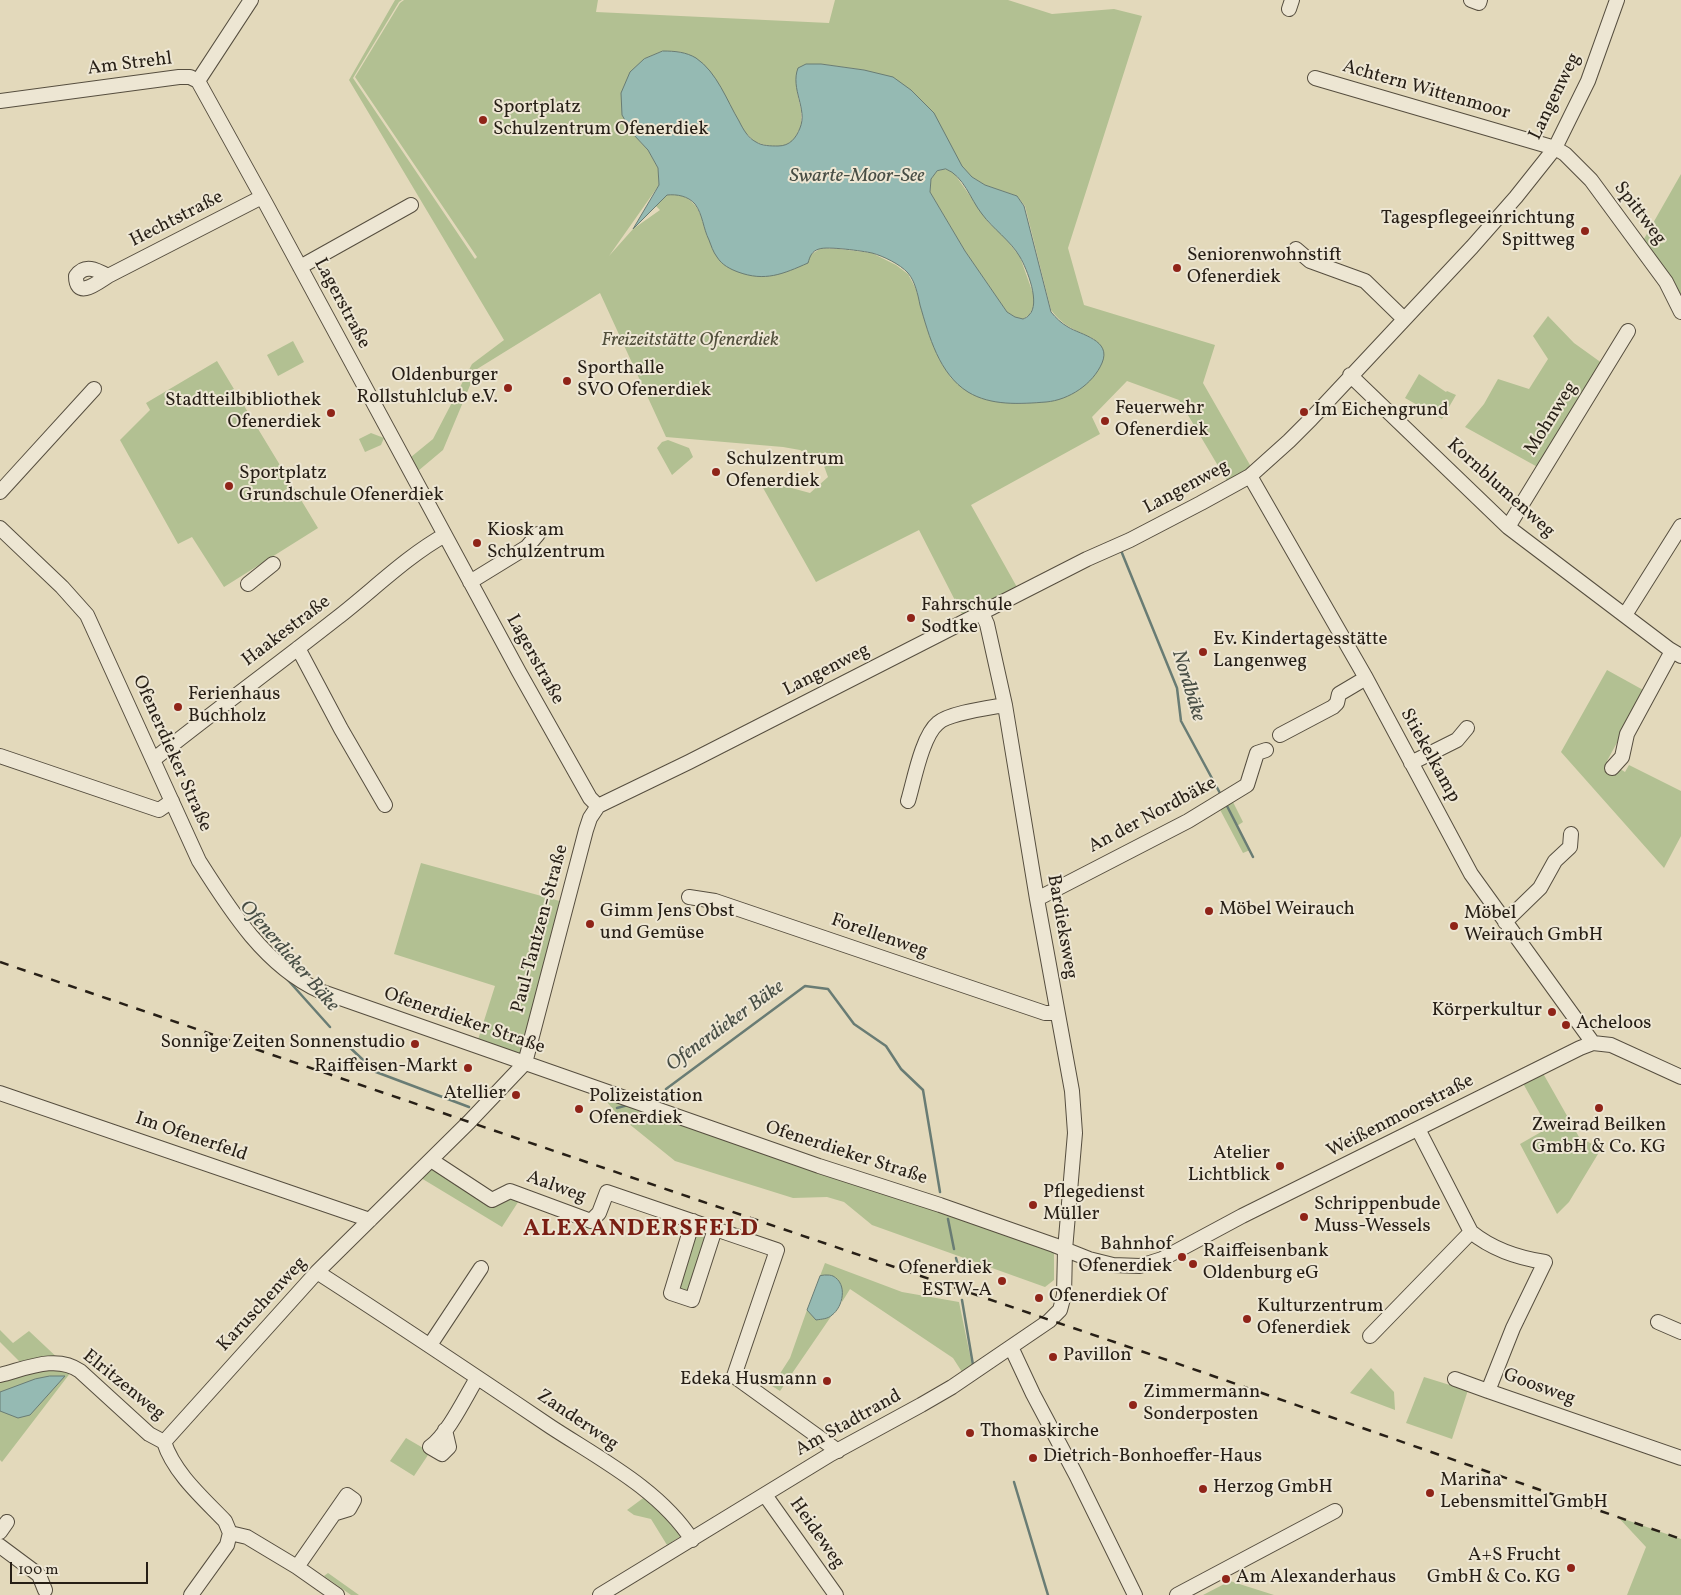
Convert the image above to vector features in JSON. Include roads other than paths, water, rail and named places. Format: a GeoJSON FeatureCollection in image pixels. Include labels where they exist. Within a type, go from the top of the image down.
{"type":"FeatureCollection","features":[{"type":"Feature","properties":{"kind":"street","name":"Am Strehl"},"geometry":{"type":"LineString","coordinates":[[0,101],[179,77],[190,77],[198,81],[251,0]]}},
{"type":"Feature","properties":{"kind":"street"},"geometry":{"type":"LineString","coordinates":[[1471,0],[1479,3],[1480,0]]}},
{"type":"Feature","properties":{"kind":"street","name":"Langenweg"},"geometry":{"type":"LineString","coordinates":[[598,806],[691,761],[1087,558],[1130,540],[1250,476],[1289,441],[1404,319],[1496,220],[1555,148],[1588,81],[1617,0]]}},
{"type":"Feature","properties":{"kind":"street","name":"Achtern Wittenmoor"},"geometry":{"type":"LineString","coordinates":[[1315,78],[1555,148]]}},
{"type":"Feature","properties":{"kind":"street","name":"Lagerstraße"},"geometry":{"type":"LineString","coordinates":[[198,81],[573,770],[590,798],[598,806]]}},
{"type":"Feature","properties":{"kind":"street","name":"Spittweg"},"geometry":{"type":"LineString","coordinates":[[1555,148],[1565,154],[1591,180],[1666,282],[1681,312]]}},
{"type":"Feature","properties":{"kind":"street","name":"Hechtstraße"},"geometry":{"type":"LineString","coordinates":[[108,276],[262,197]]}},
{"type":"Feature","properties":{"kind":"street"},"geometry":{"type":"LineString","coordinates":[[300,267],[411,205]]}},
{"type":"Feature","properties":{"kind":"street"},"geometry":{"type":"LineString","coordinates":[[1296,249],[1310,261],[1365,281],[1404,319]]}},
{"type":"Feature","properties":{"kind":"street","name":"Mohnweg"},"geometry":{"type":"LineString","coordinates":[[1508,527],[1628,331]]}},
{"type":"Feature","properties":{"kind":"street","name":"Kornblumenweg"},"geometry":{"type":"LineString","coordinates":[[1350,376],[1508,527],[1677,654]]}},
{"type":"Feature","properties":{"kind":"street"},"geometry":{"type":"LineString","coordinates":[[0,492],[94,389]]}},
{"type":"Feature","properties":{"kind":"street","name":"Stiekelkamp"},"geometry":{"type":"LineString","coordinates":[[1250,476],[1366,678],[1471,874],[1593,1043]]}},
{"type":"Feature","properties":{"kind":"street"},"geometry":{"type":"LineString","coordinates":[[1625,615],[1681,526]]}},
{"type":"Feature","properties":{"kind":"street","name":"Ofenerdieker Straße"},"geometry":{"type":"LineString","coordinates":[[0,528],[62,587],[88,615],[199,861],[221,896],[247,930],[266,951],[303,983],[320,991],[525,1063],[819,1166],[940,1205],[1089,1259],[1114,1265],[1140,1266]]}},
{"type":"Feature","properties":{"kind":"street"},"geometry":{"type":"LineString","coordinates":[[470,582],[527,547],[538,534]]}},
{"type":"Feature","properties":{"kind":"street","name":"Haakestraße"},"geometry":{"type":"LineString","coordinates":[[153,760],[422,550],[445,535]]}},
{"type":"Feature","properties":{"kind":"street"},"geometry":{"type":"LineString","coordinates":[[248,584],[273,564]]}},
{"type":"Feature","properties":{"kind":"street","name":"Bardieksweg"},"geometry":{"type":"LineString","coordinates":[[982,613],[987,624],[1005,704],[1037,899],[1072,1091],[1075,1134],[1065,1250]]}},
{"type":"Feature","properties":{"kind":"street"},"geometry":{"type":"LineString","coordinates":[[298,648],[385,806]]}},
{"type":"Feature","properties":{"kind":"street"},"geometry":{"type":"LineString","coordinates":[[1612,768],[1622,757],[1627,734],[1677,654]]}},
{"type":"Feature","properties":{"kind":"street"},"geometry":{"type":"LineString","coordinates":[[1280,735],[1333,707],[1337,703],[1339,694],[1366,678]]}},
{"type":"Feature","properties":{"kind":"street"},"geometry":{"type":"LineString","coordinates":[[908,802],[926,738],[938,722],[955,715],[1005,704]]}},
{"type":"Feature","properties":{"kind":"street"},"geometry":{"type":"LineString","coordinates":[[1411,763],[1457,740],[1467,728]]}},
{"type":"Feature","properties":{"kind":"street","name":"An der Nordbäke"},"geometry":{"type":"LineString","coordinates":[[1037,899],[1188,821],[1248,785],[1257,753],[1266,750]]}},
{"type":"Feature","properties":{"kind":"street"},"geometry":{"type":"LineString","coordinates":[[0,756],[159,810],[172,801]]}},
{"type":"Feature","properties":{"kind":"street","name":"Paul-Tantzen-Straße"},"geometry":{"type":"LineString","coordinates":[[525,1063],[586,830],[590,818],[598,806]]}},
{"type":"Feature","properties":{"kind":"street"},"geometry":{"type":"LineString","coordinates":[[1505,922],[1540,888],[1554,861],[1570,847],[1571,834]]}},
{"type":"Feature","properties":{"kind":"street","name":"Forellenweg"},"geometry":{"type":"LineString","coordinates":[[689,897],[715,901],[1045,1013],[1052,1013],[1057,1010]]}},
{"type":"Feature","properties":{"kind":"street"},"geometry":{"type":"LineString","coordinates":[[1593,1043],[1611,1045],[1681,1077]]}},
{"type":"Feature","properties":{"kind":"street","name":"Weißenmoorstraße"},"geometry":{"type":"LineString","coordinates":[[1140,1266],[1162,1258],[1242,1216],[1593,1043]]}},
{"type":"Feature","properties":{"kind":"street","name":"Karuschenweg"},"geometry":{"type":"LineString","coordinates":[[164,1442],[317,1272],[431,1160],[525,1063]]}},
{"type":"Feature","properties":{"kind":"street","name":"Im Ofenerfeld"},"geometry":{"type":"LineString","coordinates":[[0,1093],[370,1220]]}},
{"type":"Feature","properties":{"kind":"street"},"geometry":{"type":"LineString","coordinates":[[1370,1336],[1470,1232],[1418,1129]]}},
{"type":"Feature","properties":{"kind":"street","name":"Aalweg"},"geometry":{"type":"LineString","coordinates":[[431,1160],[492,1200],[510,1191],[591,1221],[599,1213],[607,1192],[693,1222]]}},
{"type":"Feature","properties":{"kind":"street"},"geometry":{"type":"LineString","coordinates":[[715,1229],[692,1300],[671,1293],[693,1222],[715,1229],[777,1250],[734,1376],[838,1451]]}},
{"type":"Feature","properties":{"kind":"street","name":"Goosweg"},"geometry":{"type":"LineString","coordinates":[[1470,1232],[1486,1244],[1526,1259],[1545,1262],[1513,1328],[1488,1391],[1681,1458]]}},
{"type":"Feature","properties":{"kind":"street","name":"Am Stadtrand"},"geometry":{"type":"LineString","coordinates":[[600,1595],[838,1451],[921,1405],[1049,1321],[1060,1310],[1064,1296],[1065,1250]]}},
{"type":"Feature","properties":{"kind":"street"},"geometry":{"type":"LineString","coordinates":[[430,1345],[481,1268]]}},
{"type":"Feature","properties":{"kind":"street","name":"Zanderweg"},"geometry":{"type":"LineString","coordinates":[[317,1272],[430,1345],[648,1492],[668,1509],[685,1528],[692,1540]]}},
{"type":"Feature","properties":{"kind":"street"},"geometry":{"type":"LineString","coordinates":[[1658,1322],[1681,1332]]}},
{"type":"Feature","properties":{"kind":"street"},"geometry":{"type":"LineString","coordinates":[[1011,1347],[1135,1595]]}},
{"type":"Feature","properties":{"kind":"street","name":"Elritzenweg"},"geometry":{"type":"LineString","coordinates":[[0,1375],[51,1363],[67,1364],[80,1371],[149,1434],[164,1442]]}},
{"type":"Feature","properties":{"kind":"street"},"geometry":{"type":"LineString","coordinates":[[445,1430],[477,1378]]}},
{"type":"Feature","properties":{"kind":"street"},"geometry":{"type":"LineString","coordinates":[[1455,1379],[1488,1391]]}},
{"type":"Feature","properties":{"kind":"street"},"geometry":{"type":"LineString","coordinates":[[164,1442],[174,1464],[225,1522],[230,1533],[227,1545],[191,1595]]}},
{"type":"Feature","properties":{"kind":"street","name":"Heideweg"},"geometry":{"type":"LineString","coordinates":[[765,1495],[836,1595]]}},
{"type":"Feature","properties":{"kind":"street"},"geometry":{"type":"LineString","coordinates":[[1177,1595],[1334,1511]]}},
{"type":"Feature","properties":{"kind":"street"},"geometry":{"type":"LineString","coordinates":[[297,1568],[336,1512]]}},
{"type":"Feature","properties":{"kind":"street"},"geometry":{"type":"LineString","coordinates":[[230,1533],[247,1537],[337,1595]]}},
{"type":"Feature","properties":{"kind":"street"},"geometry":{"type":"LineString","coordinates":[[0,1546],[39,1575],[46,1593]]}},
{"type":"Feature","properties":{"kind":"water","name":"Swarte-Moor-See"},"geometry":{"type":"Polygon","coordinates":[[[663,51],[680,52],[696,58],[716,79],[748,136],[758,143],[770,146],[782,146],[789,143],[797,135],[800,128],[802,114],[796,84],[798,68],[806,64],[821,64],[864,70],[893,77],[911,90],[934,113],[962,166],[972,177],[985,185],[1017,196],[1024,206],[1051,312],[1065,325],[1094,339],[1103,349],[1104,355],[1098,371],[1079,390],[1055,401],[1006,403],[986,400],[968,392],[958,384],[942,365],[931,341],[913,280],[905,270],[886,258],[867,252],[823,248],[813,252],[808,263],[790,270],[774,275],[748,275],[732,270],[721,262],[713,251],[695,204],[686,197],[675,195],[667,195],[633,229],[659,185],[658,168],[648,150],[633,134],[622,115],[621,93],[630,72],[644,59],[663,51]],[[946,169],[937,171],[931,179],[930,192],[965,251],[1007,312],[1015,317],[1026,318],[1029,316],[1034,303],[1032,286],[1023,262],[1011,245],[982,214],[962,182],[946,169]]]}},
{"type":"Feature","properties":{"kind":"water"},"geometry":{"type":"Polygon","coordinates":[[[820,1276],[833,1276],[841,1284],[841,1301],[839,1307],[830,1316],[825,1319],[816,1320],[807,1310],[820,1276]]]}},
{"type":"Feature","properties":{"kind":"water"},"geometry":{"type":"Polygon","coordinates":[[[65,1376],[30,1415],[18,1418],[0,1411],[0,1392],[35,1379],[65,1376]]]}},
{"type":"Feature","properties":{"kind":"waterway","name":"Nordbäke"},"geometry":{"type":"LineString","coordinates":[[1122,553],[1177,688],[1181,721],[1221,795]]}},
{"type":"Feature","properties":{"kind":"waterway","name":"Nordbäke"},"geometry":{"type":"LineString","coordinates":[[1226,804],[1253,857]]}},
{"type":"Feature","properties":{"kind":"waterway","name":"Ofenerdieker Bäke"},"geometry":{"type":"LineString","coordinates":[[287,979],[330,1027]]}},
{"type":"Feature","properties":{"kind":"waterway","name":"Ofenerdieker Bäke"},"geometry":{"type":"LineString","coordinates":[[666,1089],[805,986],[828,989],[854,1024],[886,1046],[901,1069],[923,1090],[940,1192]]}},
{"type":"Feature","properties":{"kind":"waterway","name":"Ofenerdieker Bäke"},"geometry":{"type":"LineString","coordinates":[[345,1043],[376,1072],[469,1107]]}},
{"type":"Feature","properties":{"kind":"waterway","name":"Ofenerdieker Bäke"},"geometry":{"type":"LineString","coordinates":[[617,1108],[628,1105]]}},
{"type":"Feature","properties":{"kind":"waterway","name":"Ofenerdieker Bäke"},"geometry":{"type":"LineString","coordinates":[[948,1219],[954,1249]]}},
{"type":"Feature","properties":{"kind":"waterway","name":"Ofenerdieker Bäke"},"geometry":{"type":"LineString","coordinates":[[956,1258],[958,1265],[972,1271]]}},
{"type":"Feature","properties":{"kind":"waterway","name":"Ofenerdieker Bäke"},"geometry":{"type":"LineString","coordinates":[[962,1300],[973,1365]]}},
{"type":"Feature","properties":{"kind":"waterway","name":"Ofenerdieker Bäke"},"geometry":{"type":"LineString","coordinates":[[1014,1482],[1048,1595]]}},
{"type":"Feature","properties":{"kind":"railway"},"geometry":{"type":"LineString","coordinates":[[0,962],[1170,1361],[1681,1539]]}},
{"type":"Feature","properties":{"kind":"place","name":"Sportplatz Schulzentrum Ofenerdiek"},"geometry":{"type":"Point","coordinates":[483,120]}},
{"type":"Feature","properties":{"kind":"place","name":"Tagespflegeeinrichtung Spittweg"},"geometry":{"type":"Point","coordinates":[1585,231]}},
{"type":"Feature","properties":{"kind":"place","name":"Seniorenwohnstift Ofenerdiek"},"geometry":{"type":"Point","coordinates":[1177,268]}},
{"type":"Feature","properties":{"kind":"place","name":"Sporthalle SVO Ofenerdiek"},"geometry":{"type":"Point","coordinates":[567,381]}},
{"type":"Feature","properties":{"kind":"place","name":"Oldenburger Rollstuhlclub e.V."},"geometry":{"type":"Point","coordinates":[508,388]}},
{"type":"Feature","properties":{"kind":"place","name":"Im Eichengrund"},"geometry":{"type":"Point","coordinates":[1304,412]}},
{"type":"Feature","properties":{"kind":"place","name":"Stadtteilbibliothek Ofenerdiek"},"geometry":{"type":"Point","coordinates":[331,413]}},
{"type":"Feature","properties":{"kind":"place","name":"Feuerwehr Ofenerdiek"},"geometry":{"type":"Point","coordinates":[1105,421]}},
{"type":"Feature","properties":{"kind":"place","name":"Schulzentrum Ofenerdiek"},"geometry":{"type":"Point","coordinates":[716,472]}},
{"type":"Feature","properties":{"kind":"place","name":"Sportplatz Grundschule Ofenerdiek"},"geometry":{"type":"Point","coordinates":[229,486]}},
{"type":"Feature","properties":{"kind":"place","name":"Kiosk am Schulzentrum"},"geometry":{"type":"Point","coordinates":[477,543]}},
{"type":"Feature","properties":{"kind":"place","name":"Fahrschule Sodtke"},"geometry":{"type":"Point","coordinates":[911,618]}},
{"type":"Feature","properties":{"kind":"place","name":"Ev. Kindertagesstätte Langenweg"},"geometry":{"type":"Point","coordinates":[1203,652]}},
{"type":"Feature","properties":{"kind":"place","name":"Ferienhaus Buchholz"},"geometry":{"type":"Point","coordinates":[178,707]}},
{"type":"Feature","properties":{"kind":"place","name":"Möbel Weirauch"},"geometry":{"type":"Point","coordinates":[1209,911]}},
{"type":"Feature","properties":{"kind":"place","name":"Gimm Jens Obst und Gemüse"},"geometry":{"type":"Point","coordinates":[590,924]}},
{"type":"Feature","properties":{"kind":"place","name":"Möbel Weirauch GmbH"},"geometry":{"type":"Point","coordinates":[1454,926]}},
{"type":"Feature","properties":{"kind":"place","name":"Körperkultur"},"geometry":{"type":"Point","coordinates":[1552,1012]}},
{"type":"Feature","properties":{"kind":"place","name":"Acheloos"},"geometry":{"type":"Point","coordinates":[1566,1025]}},
{"type":"Feature","properties":{"kind":"place","name":"Sonnige Zeiten Sonnenstudio"},"geometry":{"type":"Point","coordinates":[415,1044]}},
{"type":"Feature","properties":{"kind":"place","name":"Raiffeisen-Markt"},"geometry":{"type":"Point","coordinates":[468,1068]}},
{"type":"Feature","properties":{"kind":"place","name":"Atellier"},"geometry":{"type":"Point","coordinates":[516,1095]}},
{"type":"Feature","properties":{"kind":"place","name":"Zweirad Beilken GmbH & Co. KG"},"geometry":{"type":"Point","coordinates":[1599,1108]}},
{"type":"Feature","properties":{"kind":"place","name":"Polizeistation Ofenerdiek"},"geometry":{"type":"Point","coordinates":[579,1109]}},
{"type":"Feature","properties":{"kind":"place","name":"Atelier Lichtblick"},"geometry":{"type":"Point","coordinates":[1280,1166]}},
{"type":"Feature","properties":{"kind":"place","name":"Pflegedienst Müller"},"geometry":{"type":"Point","coordinates":[1033,1205]}},
{"type":"Feature","properties":{"kind":"place","name":"Schrippenbude Muss-Wessels"},"geometry":{"type":"Point","coordinates":[1304,1217]}},
{"type":"Feature","properties":{"kind":"place","name":"Bahnhof Ofenerdiek"},"geometry":{"type":"Point","coordinates":[1182,1257]}},
{"type":"Feature","properties":{"kind":"place","name":"Raiffeisenbank Oldenburg eG"},"geometry":{"type":"Point","coordinates":[1193,1264]}},
{"type":"Feature","properties":{"kind":"place","name":"Ofenerdiek ESTW-A"},"geometry":{"type":"Point","coordinates":[1002,1281]}},
{"type":"Feature","properties":{"kind":"place","name":"Ofenerdiek Of"},"geometry":{"type":"Point","coordinates":[1039,1298]}},
{"type":"Feature","properties":{"kind":"place","name":"Kulturzentrum Ofenerdiek"},"geometry":{"type":"Point","coordinates":[1247,1319]}},
{"type":"Feature","properties":{"kind":"place","name":"Pavillon"},"geometry":{"type":"Point","coordinates":[1053,1357]}},
{"type":"Feature","properties":{"kind":"place","name":"Edeka Husmann"},"geometry":{"type":"Point","coordinates":[827,1381]}},
{"type":"Feature","properties":{"kind":"place","name":"Zimmermann Sonderposten"},"geometry":{"type":"Point","coordinates":[1133,1405]}},
{"type":"Feature","properties":{"kind":"place","name":"Thomaskirche"},"geometry":{"type":"Point","coordinates":[970,1433]}},
{"type":"Feature","properties":{"kind":"place","name":"Dietrich-Bonhoeffer-Haus"},"geometry":{"type":"Point","coordinates":[1033,1458]}},
{"type":"Feature","properties":{"kind":"place","name":"Herzog GmbH"},"geometry":{"type":"Point","coordinates":[1203,1489]}},
{"type":"Feature","properties":{"kind":"place","name":"Marina Lebensmittel GmbH"},"geometry":{"type":"Point","coordinates":[1430,1493]}},
{"type":"Feature","properties":{"kind":"place","name":"A+S Frucht GmbH & Co. KG"},"geometry":{"type":"Point","coordinates":[1571,1568]}},
{"type":"Feature","properties":{"kind":"place","name":"Am Alexanderhaus"},"geometry":{"type":"Point","coordinates":[1226,1579]}},
{"type":"Feature","properties":{"kind":"district","name":"ALEXANDERSFELD"},"geometry":{"type":"Point","coordinates":[641,1231]}},
{"type":"Feature","properties":{"kind":"park label","name":"Freizeitstätte Ofenerdiek"},"geometry":{"type":"Point","coordinates":[690,342]}}]}
